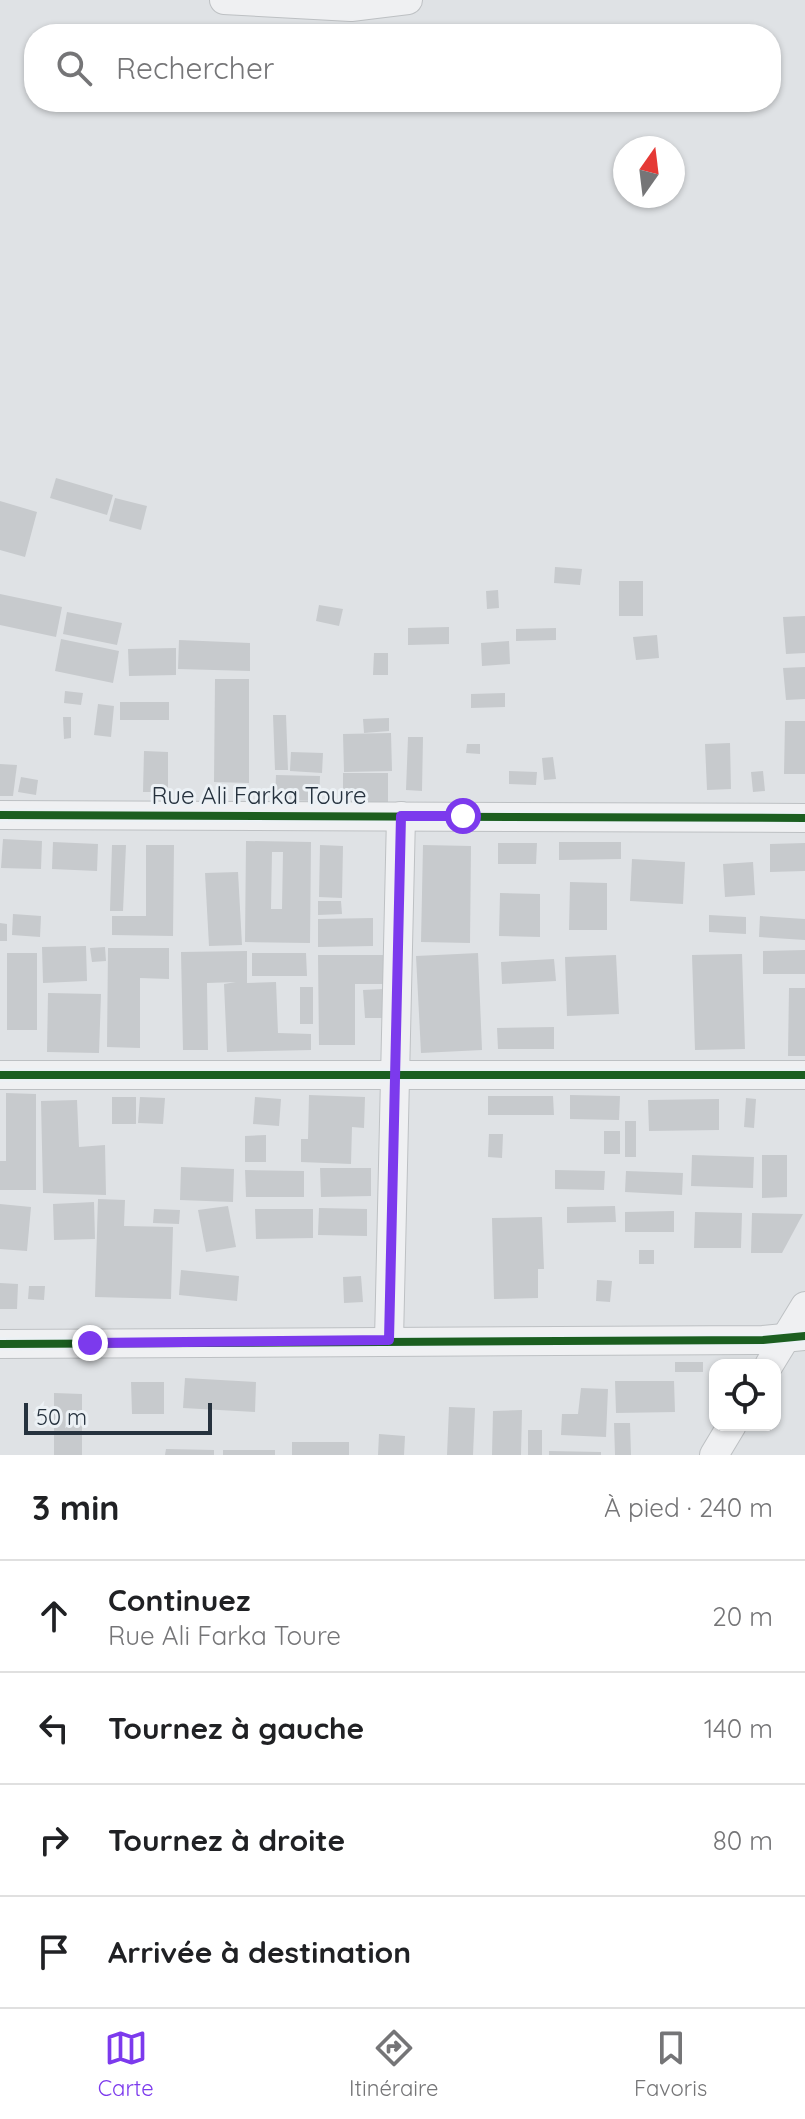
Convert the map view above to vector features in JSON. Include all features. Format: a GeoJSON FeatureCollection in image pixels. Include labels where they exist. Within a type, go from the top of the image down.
{"type":"FeatureCollection","features":[{"type":"Feature","properties":{"kind":"street"},"geometry":{"type":"LineString","coordinates":[[224,0],[351,7],[408,0]]}},
{"type":"Feature","properties":{"kind":"street","name":"Rue Ali Farka Toure"},"geometry":{"type":"LineString","coordinates":[[0,815],[805,818]]}},
{"type":"Feature","properties":{"kind":"street"},"geometry":{"type":"LineString","coordinates":[[389,1340],[401,816]]}},
{"type":"Feature","properties":{"kind":"street"},"geometry":{"type":"LineString","coordinates":[[0,1075],[805,1075]]}},
{"type":"Feature","properties":{"kind":"street"},"geometry":{"type":"LineString","coordinates":[[775,1359],[795,1337],[805,1306]]}},
{"type":"Feature","properties":{"kind":"street"},"geometry":{"type":"LineString","coordinates":[[0,1344],[795,1337]]}},
{"type":"Feature","properties":{"kind":"street"},"geometry":{"type":"LineString","coordinates":[[714,1455],[728,1431]]}},
{"type":"Feature","properties":{"kind":"building"},"geometry":{"type":"Polygon","coordinates":[[[56,478],[113,495],[107,515],[50,498],[56,478]]]}},
{"type":"Feature","properties":{"kind":"building"},"geometry":{"type":"Polygon","coordinates":[[[115,498],[147,506],[141,530],[109,521],[115,498]]]}},
{"type":"Feature","properties":{"kind":"building"},"geometry":{"type":"Polygon","coordinates":[[[0,501],[37,512],[25,557],[0,550],[0,501]]]}},
{"type":"Feature","properties":{"kind":"building"},"geometry":{"type":"Polygon","coordinates":[[[555,567],[582,569],[580,585],[554,583],[555,567]]]}},
{"type":"Feature","properties":{"kind":"building"},"geometry":{"type":"Polygon","coordinates":[[[619,581],[643,581],[643,616],[619,616],[619,581]]]}},
{"type":"Feature","properties":{"kind":"building"},"geometry":{"type":"Polygon","coordinates":[[[498,590],[499,608],[487,609],[486,591],[498,590]]]}},
{"type":"Feature","properties":{"kind":"building"},"geometry":{"type":"Polygon","coordinates":[[[0,594],[62,607],[56,637],[0,625],[0,594]]]}},
{"type":"Feature","properties":{"kind":"building"},"geometry":{"type":"Polygon","coordinates":[[[319,605],[343,609],[339,626],[316,621],[319,605]]]}},
{"type":"Feature","properties":{"kind":"building"},"geometry":{"type":"Polygon","coordinates":[[[67,612],[122,623],[117,645],[63,634],[67,612]]]}},
{"type":"Feature","properties":{"kind":"building"},"geometry":{"type":"Polygon","coordinates":[[[805,616],[805,653],[786,654],[783,617],[805,616]]]}},
{"type":"Feature","properties":{"kind":"building"},"geometry":{"type":"Polygon","coordinates":[[[449,627],[449,644],[408,645],[408,628],[449,627]]]}},
{"type":"Feature","properties":{"kind":"building"},"geometry":{"type":"Polygon","coordinates":[[[556,628],[556,640],[516,641],[516,629],[556,628]]]}},
{"type":"Feature","properties":{"kind":"building"},"geometry":{"type":"Polygon","coordinates":[[[657,635],[659,658],[636,660],[633,637],[657,635]]]}},
{"type":"Feature","properties":{"kind":"building"},"geometry":{"type":"Polygon","coordinates":[[[61,639],[119,651],[113,683],[55,671],[61,639]]]}},
{"type":"Feature","properties":{"kind":"building"},"geometry":{"type":"Polygon","coordinates":[[[179,640],[250,643],[250,671],[178,669],[179,640]]]}},
{"type":"Feature","properties":{"kind":"building"},"geometry":{"type":"Polygon","coordinates":[[[509,641],[510,664],[482,666],[481,643],[509,641]]]}},
{"type":"Feature","properties":{"kind":"building"},"geometry":{"type":"Polygon","coordinates":[[[176,648],[176,675],[129,676],[128,649],[176,648]]]}},
{"type":"Feature","properties":{"kind":"building"},"geometry":{"type":"Polygon","coordinates":[[[374,653],[388,653],[388,675],[373,675],[374,653]]]}},
{"type":"Feature","properties":{"kind":"building"},"geometry":{"type":"Polygon","coordinates":[[[805,667],[805,699],[786,700],[783,668],[805,667]]]}},
{"type":"Feature","properties":{"kind":"building"},"geometry":{"type":"Polygon","coordinates":[[[215,679],[249,679],[249,783],[214,782],[215,679]]]}},
{"type":"Feature","properties":{"kind":"building"},"geometry":{"type":"Polygon","coordinates":[[[65,691],[83,693],[81,705],[64,703],[65,691]]]}},
{"type":"Feature","properties":{"kind":"building"},"geometry":{"type":"Polygon","coordinates":[[[505,693],[505,707],[471,708],[471,694],[505,693]]]}},
{"type":"Feature","properties":{"kind":"building"},"geometry":{"type":"Polygon","coordinates":[[[120,702],[169,702],[169,720],[120,720],[120,702]]]}},
{"type":"Feature","properties":{"kind":"building"},"geometry":{"type":"Polygon","coordinates":[[[98,704],[114,706],[111,737],[94,735],[98,704]]]}},
{"type":"Feature","properties":{"kind":"building"},"geometry":{"type":"Polygon","coordinates":[[[273,715],[286,715],[288,770],[275,770],[273,715]]]}},
{"type":"Feature","properties":{"kind":"building"},"geometry":{"type":"Polygon","coordinates":[[[63,717],[71,717],[71,738],[64,739],[63,717]]]}},
{"type":"Feature","properties":{"kind":"building"},"geometry":{"type":"Polygon","coordinates":[[[389,718],[389,731],[364,733],[363,719],[389,718]]]}},
{"type":"Feature","properties":{"kind":"building"},"geometry":{"type":"Polygon","coordinates":[[[785,721],[805,721],[805,774],[784,774],[785,721]]]}},
{"type":"Feature","properties":{"kind":"building"},"geometry":{"type":"Polygon","coordinates":[[[391,733],[392,771],[344,772],[343,734],[391,733]]]}},
{"type":"Feature","properties":{"kind":"building"},"geometry":{"type":"Polygon","coordinates":[[[408,737],[423,737],[422,791],[406,790],[408,737]]]}},
{"type":"Feature","properties":{"kind":"building"},"geometry":{"type":"Polygon","coordinates":[[[730,743],[731,789],[707,790],[705,744],[730,743]]]}},
{"type":"Feature","properties":{"kind":"building"},"geometry":{"type":"Polygon","coordinates":[[[467,744],[480,744],[480,754],[466,753],[467,744]]]}},
{"type":"Feature","properties":{"kind":"building"},"geometry":{"type":"Polygon","coordinates":[[[144,751],[168,752],[168,792],[143,792],[144,751]]]}},
{"type":"Feature","properties":{"kind":"building"},"geometry":{"type":"Polygon","coordinates":[[[291,752],[323,753],[322,773],[290,771],[291,752]]]}},
{"type":"Feature","properties":{"kind":"building"},"geometry":{"type":"Polygon","coordinates":[[[553,757],[556,779],[544,780],[542,758],[553,757]]]}},
{"type":"Feature","properties":{"kind":"building"},"geometry":{"type":"Polygon","coordinates":[[[0,764],[17,765],[13,796],[0,796],[0,764]]]}},
{"type":"Feature","properties":{"kind":"building"},"geometry":{"type":"Polygon","coordinates":[[[509,771],[537,772],[536,785],[509,784],[509,771]]]}},
{"type":"Feature","properties":{"kind":"building"},"geometry":{"type":"Polygon","coordinates":[[[763,771],[765,791],[753,792],[751,772],[763,771]]]}},
{"type":"Feature","properties":{"kind":"building"},"geometry":{"type":"Polygon","coordinates":[[[343,773],[388,773],[388,803],[343,803],[343,773]]]}},
{"type":"Feature","properties":{"kind":"building"},"geometry":{"type":"Polygon","coordinates":[[[276,775],[320,776],[319,801],[275,800],[276,775]]]}},
{"type":"Feature","properties":{"kind":"building"},"geometry":{"type":"Polygon","coordinates":[[[21,777],[38,780],[36,795],[18,792],[21,777]]]}},
{"type":"Feature","properties":{"kind":"building"},"geometry":{"type":"Polygon","coordinates":[[[3,839],[42,841],[41,869],[1,868],[3,839]]]}},
{"type":"Feature","properties":{"kind":"building"},"geometry":{"type":"Polygon","coordinates":[[[246,841],[311,842],[310,943],[245,942],[246,841]],[[272,852],[271,909],[282,909],[283,852],[272,852]]]}},
{"type":"Feature","properties":{"kind":"building"},"geometry":{"type":"Polygon","coordinates":[[[53,842],[98,844],[97,871],[52,869],[53,842]]]}},
{"type":"Feature","properties":{"kind":"building"},"geometry":{"type":"Polygon","coordinates":[[[559,842],[621,842],[621,859],[559,860],[559,842]]]}},
{"type":"Feature","properties":{"kind":"building"},"geometry":{"type":"Polygon","coordinates":[[[498,843],[537,843],[536,864],[498,864],[498,843]]]}},
{"type":"Feature","properties":{"kind":"building"},"geometry":{"type":"Polygon","coordinates":[[[805,843],[805,871],[770,872],[770,844],[805,843]]]}},
{"type":"Feature","properties":{"kind":"building"},"geometry":{"type":"Polygon","coordinates":[[[112,845],[126,845],[123,911],[110,911],[112,845]]]}},
{"type":"Feature","properties":{"kind":"building"},"geometry":{"type":"Polygon","coordinates":[[[146,845],[174,845],[173,936],[112,935],[112,916],[146,916],[146,845]]]}},
{"type":"Feature","properties":{"kind":"building"},"geometry":{"type":"Polygon","coordinates":[[[320,845],[343,846],[342,898],[319,897],[320,845]]]}},
{"type":"Feature","properties":{"kind":"building"},"geometry":{"type":"Polygon","coordinates":[[[423,845],[471,846],[470,943],[421,942],[423,845]]]}},
{"type":"Feature","properties":{"kind":"building"},"geometry":{"type":"Polygon","coordinates":[[[632,859],[685,862],[683,904],[630,901],[632,859]]]}},
{"type":"Feature","properties":{"kind":"building"},"geometry":{"type":"Polygon","coordinates":[[[753,862],[755,895],[725,897],[723,864],[753,862]]]}},
{"type":"Feature","properties":{"kind":"building"},"geometry":{"type":"Polygon","coordinates":[[[238,872],[242,945],[209,946],[205,873],[238,872]]]}},
{"type":"Feature","properties":{"kind":"building"},"geometry":{"type":"Polygon","coordinates":[[[570,882],[607,883],[607,930],[569,930],[570,882]]]}},
{"type":"Feature","properties":{"kind":"building"},"geometry":{"type":"Polygon","coordinates":[[[500,893],[540,894],[540,937],[499,936],[500,893]]]}},
{"type":"Feature","properties":{"kind":"building"},"geometry":{"type":"Polygon","coordinates":[[[318,901],[341,901],[342,914],[318,915],[318,901]]]}},
{"type":"Feature","properties":{"kind":"building"},"geometry":{"type":"Polygon","coordinates":[[[13,914],[41,916],[40,937],[12,935],[13,914]]]}},
{"type":"Feature","properties":{"kind":"building"},"geometry":{"type":"Polygon","coordinates":[[[709,915],[746,917],[746,934],[709,932],[709,915]]]}},
{"type":"Feature","properties":{"kind":"building"},"geometry":{"type":"Polygon","coordinates":[[[760,916],[805,919],[805,940],[759,937],[760,916]]]}},
{"type":"Feature","properties":{"kind":"building"},"geometry":{"type":"Polygon","coordinates":[[[373,918],[373,946],[318,947],[318,919],[373,918]]]}},
{"type":"Feature","properties":{"kind":"building"},"geometry":{"type":"Polygon","coordinates":[[[0,923],[7,924],[7,941],[0,941],[0,923]]]}},
{"type":"Feature","properties":{"kind":"building"},"geometry":{"type":"Polygon","coordinates":[[[86,946],[87,981],[43,983],[42,947],[86,946]]]}},
{"type":"Feature","properties":{"kind":"building"},"geometry":{"type":"Polygon","coordinates":[[[105,947],[106,961],[92,962],[90,948],[105,947]]]}},
{"type":"Feature","properties":{"kind":"building"},"geometry":{"type":"Polygon","coordinates":[[[108,948],[169,948],[169,979],[140,978],[140,1048],[107,1047],[108,948]]]}},
{"type":"Feature","properties":{"kind":"building"},"geometry":{"type":"Polygon","coordinates":[[[805,950],[805,974],[763,974],[763,951],[805,950]]]}},
{"type":"Feature","properties":{"kind":"building"},"geometry":{"type":"Polygon","coordinates":[[[247,951],[247,983],[276,982],[278,1033],[311,1034],[311,1050],[227,1052],[224,984],[236,982],[207,983],[208,1050],[183,1050],[181,952],[247,951]]]}},
{"type":"Feature","properties":{"kind":"building"},"geometry":{"type":"Polygon","coordinates":[[[7,953],[37,953],[37,1030],[7,1030],[7,953]]]}},
{"type":"Feature","properties":{"kind":"building"},"geometry":{"type":"Polygon","coordinates":[[[252,953],[306,953],[307,976],[252,976],[252,953]]]}},
{"type":"Feature","properties":{"kind":"building"},"geometry":{"type":"Polygon","coordinates":[[[478,953],[482,1050],[421,1053],[416,956],[478,953]]]}},
{"type":"Feature","properties":{"kind":"building"},"geometry":{"type":"Polygon","coordinates":[[[742,954],[745,1049],[695,1050],[692,955],[742,954]]]}},
{"type":"Feature","properties":{"kind":"building"},"geometry":{"type":"Polygon","coordinates":[[[318,955],[385,955],[385,984],[355,984],[355,1045],[319,1045],[318,955]]]}},
{"type":"Feature","properties":{"kind":"building"},"geometry":{"type":"Polygon","coordinates":[[[616,955],[619,1014],[567,1016],[565,957],[616,955]]]}},
{"type":"Feature","properties":{"kind":"building"},"geometry":{"type":"Polygon","coordinates":[[[554,959],[556,981],[502,984],[501,962],[554,959]]]}},
{"type":"Feature","properties":{"kind":"building"},"geometry":{"type":"Polygon","coordinates":[[[300,987],[313,987],[313,1024],[300,1024],[300,987]]]}},
{"type":"Feature","properties":{"kind":"building"},"geometry":{"type":"Polygon","coordinates":[[[789,988],[805,988],[805,1056],[788,1056],[789,988]]]}},
{"type":"Feature","properties":{"kind":"building"},"geometry":{"type":"Polygon","coordinates":[[[384,989],[385,1018],[365,1018],[363,990],[384,989]]]}},
{"type":"Feature","properties":{"kind":"building"},"geometry":{"type":"Polygon","coordinates":[[[48,993],[101,994],[99,1053],[47,1052],[48,993]]]}},
{"type":"Feature","properties":{"kind":"building"},"geometry":{"type":"Polygon","coordinates":[[[554,1027],[554,1049],[498,1049],[497,1028],[554,1027]]]}},
{"type":"Feature","properties":{"kind":"building"},"geometry":{"type":"Polygon","coordinates":[[[6,1093],[36,1094],[36,1190],[0,1190],[0,1161],[6,1161],[6,1093]]]}},
{"type":"Feature","properties":{"kind":"building"},"geometry":{"type":"Polygon","coordinates":[[[309,1095],[365,1097],[364,1128],[352,1127],[351,1164],[301,1162],[301,1139],[308,1139],[309,1095]]]}},
{"type":"Feature","properties":{"kind":"building"},"geometry":{"type":"Polygon","coordinates":[[[570,1095],[620,1096],[619,1120],[570,1119],[570,1095]]]}},
{"type":"Feature","properties":{"kind":"building"},"geometry":{"type":"Polygon","coordinates":[[[488,1096],[553,1096],[554,1115],[488,1115],[488,1096]]]}},
{"type":"Feature","properties":{"kind":"building"},"geometry":{"type":"Polygon","coordinates":[[[112,1097],[136,1097],[136,1124],[112,1124],[112,1097]]]}},
{"type":"Feature","properties":{"kind":"building"},"geometry":{"type":"Polygon","coordinates":[[[140,1097],[165,1098],[163,1124],[138,1123],[140,1097]]]}},
{"type":"Feature","properties":{"kind":"building"},"geometry":{"type":"Polygon","coordinates":[[[255,1097],[281,1099],[279,1126],[253,1124],[255,1097]]]}},
{"type":"Feature","properties":{"kind":"building"},"geometry":{"type":"Polygon","coordinates":[[[746,1098],[756,1099],[754,1128],[744,1127],[746,1098]]]}},
{"type":"Feature","properties":{"kind":"building"},"geometry":{"type":"Polygon","coordinates":[[[719,1099],[719,1130],[649,1131],[648,1100],[719,1099]]]}},
{"type":"Feature","properties":{"kind":"building"},"geometry":{"type":"Polygon","coordinates":[[[77,1100],[79,1147],[105,1145],[106,1195],[43,1193],[41,1101],[77,1100]]]}},
{"type":"Feature","properties":{"kind":"building"},"geometry":{"type":"Polygon","coordinates":[[[625,1121],[636,1121],[636,1157],[625,1157],[625,1121]]]}},
{"type":"Feature","properties":{"kind":"building"},"geometry":{"type":"Polygon","coordinates":[[[604,1131],[620,1131],[620,1154],[604,1154],[604,1131]]]}},
{"type":"Feature","properties":{"kind":"building"},"geometry":{"type":"Polygon","coordinates":[[[489,1134],[503,1134],[502,1158],[488,1157],[489,1134]]]}},
{"type":"Feature","properties":{"kind":"building"},"geometry":{"type":"Polygon","coordinates":[[[266,1135],[266,1162],[245,1162],[245,1136],[266,1135]]]}},
{"type":"Feature","properties":{"kind":"building"},"geometry":{"type":"Polygon","coordinates":[[[692,1155],[754,1157],[753,1188],[691,1186],[692,1155]]]}},
{"type":"Feature","properties":{"kind":"building"},"geometry":{"type":"Polygon","coordinates":[[[762,1155],[787,1155],[787,1197],[762,1198],[762,1155]]]}},
{"type":"Feature","properties":{"kind":"building"},"geometry":{"type":"Polygon","coordinates":[[[181,1167],[234,1169],[233,1202],[180,1200],[181,1167]]]}},
{"type":"Feature","properties":{"kind":"building"},"geometry":{"type":"Polygon","coordinates":[[[320,1168],[371,1168],[371,1196],[321,1197],[320,1168]]]}},
{"type":"Feature","properties":{"kind":"building"},"geometry":{"type":"Polygon","coordinates":[[[245,1170],[304,1171],[304,1197],[246,1197],[245,1170]]]}},
{"type":"Feature","properties":{"kind":"building"},"geometry":{"type":"Polygon","coordinates":[[[555,1170],[605,1171],[604,1190],[555,1189],[555,1170]]]}},
{"type":"Feature","properties":{"kind":"building"},"geometry":{"type":"Polygon","coordinates":[[[626,1171],[683,1173],[682,1195],[625,1192],[626,1171]]]}},
{"type":"Feature","properties":{"kind":"building"},"geometry":{"type":"Polygon","coordinates":[[[98,1199],[125,1200],[124,1226],[173,1227],[171,1299],[95,1297],[98,1199]]]}},
{"type":"Feature","properties":{"kind":"building"},"geometry":{"type":"Polygon","coordinates":[[[94,1202],[95,1239],[54,1240],[53,1204],[94,1202]]]}},
{"type":"Feature","properties":{"kind":"building"},"geometry":{"type":"Polygon","coordinates":[[[0,1204],[31,1207],[27,1251],[0,1249],[0,1204]]]}},
{"type":"Feature","properties":{"kind":"building"},"geometry":{"type":"Polygon","coordinates":[[[228,1206],[236,1247],[206,1252],[198,1210],[228,1206]]]}},
{"type":"Feature","properties":{"kind":"building"},"geometry":{"type":"Polygon","coordinates":[[[615,1206],[616,1222],[567,1223],[567,1207],[615,1206]]]}},
{"type":"Feature","properties":{"kind":"building"},"geometry":{"type":"Polygon","coordinates":[[[319,1208],[367,1209],[367,1236],[318,1235],[319,1208]]]}},
{"type":"Feature","properties":{"kind":"building"},"geometry":{"type":"Polygon","coordinates":[[[154,1209],[180,1210],[179,1224],[153,1223],[154,1209]]]}},
{"type":"Feature","properties":{"kind":"building"},"geometry":{"type":"Polygon","coordinates":[[[255,1209],[313,1209],[313,1238],[256,1239],[255,1209]]]}},
{"type":"Feature","properties":{"kind":"building"},"geometry":{"type":"Polygon","coordinates":[[[674,1211],[674,1232],[625,1232],[625,1212],[674,1211]]]}},
{"type":"Feature","properties":{"kind":"building"},"geometry":{"type":"Polygon","coordinates":[[[695,1212],[742,1213],[741,1248],[694,1248],[695,1212]]]}},
{"type":"Feature","properties":{"kind":"building"},"geometry":{"type":"Polygon","coordinates":[[[752,1213],[803,1214],[782,1253],[751,1253],[752,1213]]]}},
{"type":"Feature","properties":{"kind":"building"},"geometry":{"type":"Polygon","coordinates":[[[542,1217],[544,1269],[538,1269],[538,1298],[494,1299],[492,1218],[542,1217]]]}},
{"type":"Feature","properties":{"kind":"building"},"geometry":{"type":"Polygon","coordinates":[[[639,1250],[654,1250],[654,1264],[639,1264],[639,1250]]]}},
{"type":"Feature","properties":{"kind":"building"},"geometry":{"type":"Polygon","coordinates":[[[181,1270],[239,1276],[237,1301],[179,1295],[181,1270]]]}},
{"type":"Feature","properties":{"kind":"building"},"geometry":{"type":"Polygon","coordinates":[[[361,1276],[363,1302],[344,1303],[343,1277],[361,1276]]]}},
{"type":"Feature","properties":{"kind":"building"},"geometry":{"type":"Polygon","coordinates":[[[597,1280],[612,1281],[610,1302],[596,1301],[597,1280]]]}},
{"type":"Feature","properties":{"kind":"building"},"geometry":{"type":"Polygon","coordinates":[[[0,1283],[18,1284],[17,1309],[0,1309],[0,1283]]]}},
{"type":"Feature","properties":{"kind":"building"},"geometry":{"type":"Polygon","coordinates":[[[29,1286],[45,1286],[44,1300],[28,1299],[29,1286]]]}},
{"type":"Feature","properties":{"kind":"building"},"geometry":{"type":"Polygon","coordinates":[[[675,1362],[703,1362],[703,1372],[675,1372],[675,1362]]]}},
{"type":"Feature","properties":{"kind":"building"},"geometry":{"type":"Polygon","coordinates":[[[185,1378],[256,1382],[255,1412],[183,1408],[185,1378]]]}},
{"type":"Feature","properties":{"kind":"building"},"geometry":{"type":"Polygon","coordinates":[[[615,1381],[674,1381],[675,1412],[616,1413],[615,1381]]]}},
{"type":"Feature","properties":{"kind":"building"},"geometry":{"type":"Polygon","coordinates":[[[131,1382],[164,1382],[164,1414],[132,1414],[131,1382]]]}},
{"type":"Feature","properties":{"kind":"building"},"geometry":{"type":"Polygon","coordinates":[[[581,1388],[608,1389],[606,1437],[561,1435],[562,1414],[578,1414],[581,1388]]]}},
{"type":"Feature","properties":{"kind":"building"},"geometry":{"type":"Polygon","coordinates":[[[54,1393],[82,1394],[82,1455],[54,1455],[54,1393]]]}},
{"type":"Feature","properties":{"kind":"building"},"geometry":{"type":"Polygon","coordinates":[[[449,1407],[475,1408],[473,1455],[447,1455],[449,1407]]]}},
{"type":"Feature","properties":{"kind":"building"},"geometry":{"type":"Polygon","coordinates":[[[522,1410],[521,1455],[492,1455],[493,1411],[522,1410]]]}},
{"type":"Feature","properties":{"kind":"building"},"geometry":{"type":"Polygon","coordinates":[[[614,1423],[630,1423],[631,1455],[615,1455],[614,1423]]]}},
{"type":"Feature","properties":{"kind":"building"},"geometry":{"type":"Polygon","coordinates":[[[528,1430],[542,1430],[542,1455],[528,1455],[528,1430]]]}},
{"type":"Feature","properties":{"kind":"building"},"geometry":{"type":"Polygon","coordinates":[[[379,1434],[405,1436],[404,1455],[378,1455],[379,1434]]]}},
{"type":"Feature","properties":{"kind":"building"},"geometry":{"type":"Polygon","coordinates":[[[292,1442],[349,1442],[349,1455],[292,1455],[292,1442]]]}},
{"type":"Feature","properties":{"kind":"building"},"geometry":{"type":"Polygon","coordinates":[[[166,1449],[214,1450],[214,1455],[165,1455],[166,1449]]]}},
{"type":"Feature","properties":{"kind":"building"},"geometry":{"type":"Polygon","coordinates":[[[223,1450],[275,1450],[275,1455],[223,1455],[223,1450]]]}},
{"type":"Feature","properties":{"kind":"building"},"geometry":{"type":"Polygon","coordinates":[[[549,1451],[601,1452],[601,1455],[549,1455],[549,1451]]]}},
{"type":"Feature","properties":{"kind":"cycle path"},"geometry":{"type":"LineString","coordinates":[[0,815],[805,818]]}},
{"type":"Feature","properties":{"kind":"cycle path"},"geometry":{"type":"LineString","coordinates":[[0,1075],[805,1075]]}},
{"type":"Feature","properties":{"kind":"cycle path"},"geometry":{"type":"LineString","coordinates":[[0,1344],[763,1340],[805,1336]]}},
{"type":"Feature","properties":{"kind":"route"},"geometry":{"type":"LineString","coordinates":[[90,1343],[389,1340],[401,816],[463,816]]}}]}
